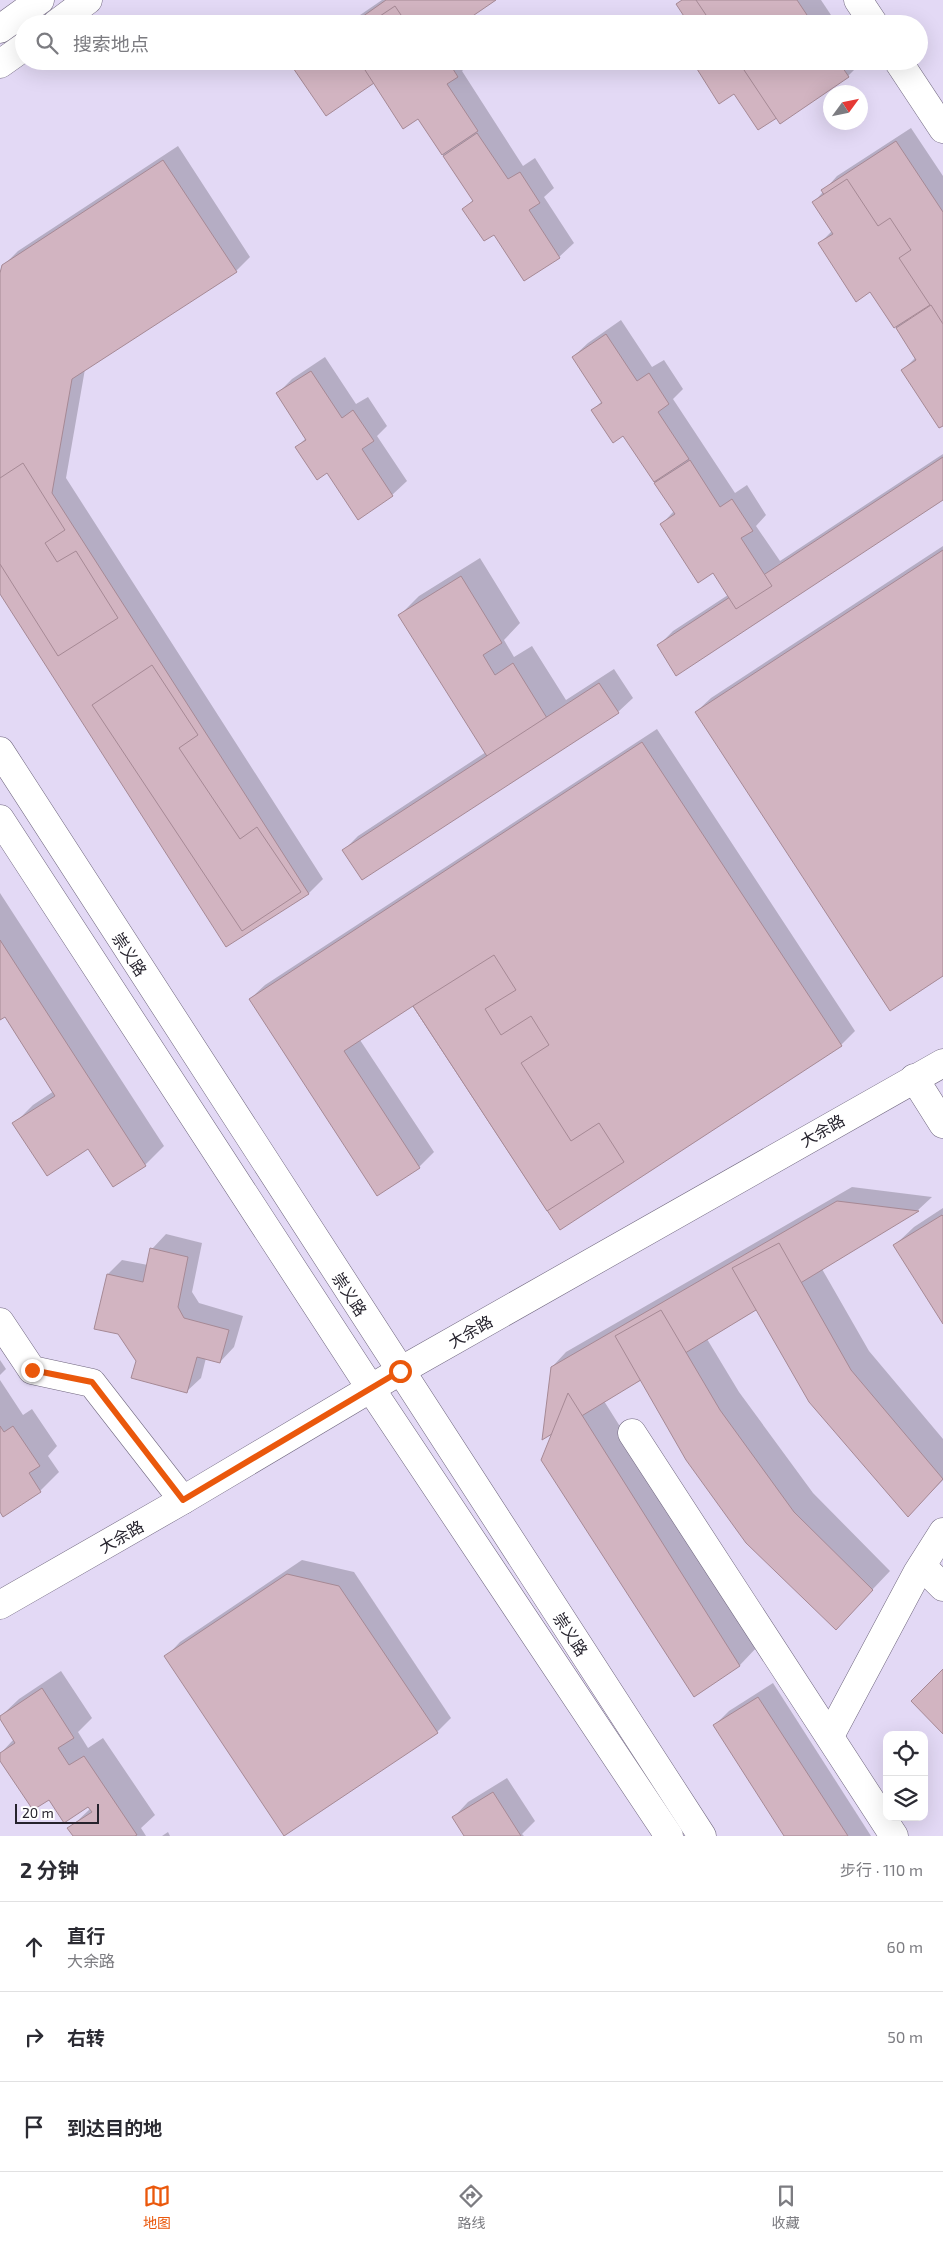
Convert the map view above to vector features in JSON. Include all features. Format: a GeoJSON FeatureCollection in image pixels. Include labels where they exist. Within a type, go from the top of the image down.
{"type":"FeatureCollection","features":[{"type":"Feature","properties":{"kind":"main road"},"geometry":{"type":"LineString","coordinates":[[19,15],[40,0]]}},
{"type":"Feature","properties":{"kind":"main road"},"geometry":{"type":"LineString","coordinates":[[68,15],[88,0]]}},
{"type":"Feature","properties":{"kind":"main road"},"geometry":{"type":"LineString","coordinates":[[858,0],[868,15]]}},
{"type":"Feature","properties":{"kind":"main road"},"geometry":{"type":"LineString","coordinates":[[0,28],[15,18]]}},
{"type":"Feature","properties":{"kind":"main road"},"geometry":{"type":"LineString","coordinates":[[0,64],[15,53]]}},
{"type":"Feature","properties":{"kind":"main road"},"geometry":{"type":"LineString","coordinates":[[904,70],[943,129]]}},
{"type":"Feature","properties":{"kind":"main road","name":"崇义路"},"geometry":{"type":"LineString","coordinates":[[0,751],[702,1836]]}},
{"type":"Feature","properties":{"kind":"main road","name":"崇义路"},"geometry":{"type":"LineString","coordinates":[[3,830],[371,1389],[669,1836]]}},
{"type":"Feature","properties":{"kind":"main road","name":"大余路"},"geometry":{"type":"LineString","coordinates":[[0,1604],[183,1500],[400,1371],[943,1063]]}},
{"type":"Feature","properties":{"kind":"main road"},"geometry":{"type":"LineString","coordinates":[[914,1078],[943,1124]]}},
{"type":"Feature","properties":{"kind":"main road"},"geometry":{"type":"LineString","coordinates":[[0,1322],[32,1370],[92,1382],[183,1500]]}},
{"type":"Feature","properties":{"kind":"main road"},"geometry":{"type":"LineString","coordinates":[[632,1433],[894,1836]]}},
{"type":"Feature","properties":{"kind":"main road"},"geometry":{"type":"LineString","coordinates":[[830,1736],[922,1566],[943,1532]]}},
{"type":"Feature","properties":{"kind":"main road"},"geometry":{"type":"LineString","coordinates":[[922,1566],[943,1587]]}},
{"type":"Feature","properties":{"kind":"building"},"geometry":{"type":"Polygon","coordinates":[[[386,0],[496,0],[474,15],[365,15],[386,0]]]}},
{"type":"Feature","properties":{"kind":"building"},"geometry":{"type":"Polygon","coordinates":[[[682,0],[724,0],[733,15],[683,15],[676,4],[682,0]]]}},
{"type":"Feature","properties":{"kind":"building"},"geometry":{"type":"Polygon","coordinates":[[[696,0],[797,0],[807,15],[706,15],[696,0]]]}},
{"type":"Feature","properties":{"kind":"building"},"geometry":{"type":"Polygon","coordinates":[[[395,6],[401,15],[382,15],[395,6]]]}},
{"type":"Feature","properties":{"kind":"building"},"geometry":{"type":"Polygon","coordinates":[[[294,70],[393,70],[326,116],[294,70]]]}},
{"type":"Feature","properties":{"kind":"building"},"geometry":{"type":"Polygon","coordinates":[[[365,70],[454,70],[458,77],[447,84],[478,131],[442,155],[418,119],[403,129],[365,70]]]}},
{"type":"Feature","properties":{"kind":"building"},"geometry":{"type":"Polygon","coordinates":[[[698,70],[770,70],[794,107],[758,130],[734,94],[719,104],[698,70]]]}},
{"type":"Feature","properties":{"kind":"building"},"geometry":{"type":"Polygon","coordinates":[[[744,70],[844,70],[849,77],[837,85],[823,85],[823,95],[780,124],[744,70]]]}},
{"type":"Feature","properties":{"kind":"building"},"geometry":{"type":"Polygon","coordinates":[[[477,133],[508,179],[520,172],[540,203],[529,210],[560,258],[524,281],[494,235],[484,241],[462,209],[473,201],[443,156],[477,133]]]}},
{"type":"Feature","properties":{"kind":"building"},"geometry":{"type":"Polygon","coordinates":[[[896,141],[943,212],[943,375],[821,190],[896,141]]]}},
{"type":"Feature","properties":{"kind":"building"},"geometry":{"type":"Polygon","coordinates":[[[163,160],[237,272],[72,379],[52,493],[309,894],[226,947],[0,594],[0,273],[2,265],[163,160]]]}},
{"type":"Feature","properties":{"kind":"building"},"geometry":{"type":"Polygon","coordinates":[[[847,179],[878,226],[890,218],[911,250],[899,258],[930,305],[894,328],[870,292],[856,302],[818,243],[833,234],[812,202],[847,179]]]}},
{"type":"Feature","properties":{"kind":"building"},"geometry":{"type":"Polygon","coordinates":[[[931,305],[943,324],[943,426],[939,428],[901,370],[916,360],[896,328],[931,305]]]}},
{"type":"Feature","properties":{"kind":"building"},"geometry":{"type":"Polygon","coordinates":[[[606,334],[637,381],[649,373],[669,404],[658,412],[689,459],[654,482],[623,436],[613,443],[591,410],[602,403],[572,357],[606,334]]]}},
{"type":"Feature","properties":{"kind":"building"},"geometry":{"type":"Polygon","coordinates":[[[311,371],[342,418],[353,410],[374,441],[362,449],[393,496],[358,520],[327,473],[317,480],[295,447],[306,440],[276,393],[311,371]]]}},
{"type":"Feature","properties":{"kind":"building"},"geometry":{"type":"Polygon","coordinates":[[[943,457],[943,500],[676,676],[657,645],[943,457]]]}},
{"type":"Feature","properties":{"kind":"building"},"geometry":{"type":"Polygon","coordinates":[[[690,460],[720,507],[732,499],[753,531],[741,538],[772,586],[736,609],[713,573],[698,583],[660,524],[675,514],[654,483],[690,460]]]}},
{"type":"Feature","properties":{"kind":"building"},"geometry":{"type":"Polygon","coordinates":[[[23,463],[65,530],[45,543],[57,562],[76,551],[118,618],[58,656],[0,564],[0,478],[23,463]]]}},
{"type":"Feature","properties":{"kind":"building"},"geometry":{"type":"Polygon","coordinates":[[[943,550],[943,976],[890,1011],[695,712],[943,550]]]}},
{"type":"Feature","properties":{"kind":"building"},"geometry":{"type":"Polygon","coordinates":[[[461,576],[502,643],[483,655],[495,675],[513,663],[555,731],[495,769],[398,615],[461,576]]]}},
{"type":"Feature","properties":{"kind":"building"},"geometry":{"type":"Polygon","coordinates":[[[152,665],[198,735],[179,748],[240,839],[257,827],[301,892],[242,931],[92,705],[152,665]]]}},
{"type":"Feature","properties":{"kind":"building"},"geometry":{"type":"Polygon","coordinates":[[[599,683],[619,713],[362,880],[342,850],[599,683]]]}},
{"type":"Feature","properties":{"kind":"building"},"geometry":{"type":"Polygon","coordinates":[[[642,742],[842,1046],[560,1230],[413,1006],[344,1051],[420,1168],[377,1196],[249,999],[642,742]]]}},
{"type":"Feature","properties":{"kind":"building"},"geometry":{"type":"Polygon","coordinates":[[[0,940],[146,1166],[113,1187],[88,1149],[47,1176],[12,1123],[55,1096],[5,1017],[0,1020],[0,940]]]}},
{"type":"Feature","properties":{"kind":"building"},"geometry":{"type":"Polygon","coordinates":[[[494,955],[516,990],[485,1009],[501,1035],[531,1016],[549,1045],[521,1063],[571,1141],[599,1123],[624,1162],[547,1211],[413,1006],[494,955]]]}},
{"type":"Feature","properties":{"kind":"building"},"geometry":{"type":"Polygon","coordinates":[[[837,1201],[919,1211],[542,1440],[551,1367],[837,1201]]]}},
{"type":"Feature","properties":{"kind":"building"},"geometry":{"type":"Polygon","coordinates":[[[943,1216],[943,1324],[893,1245],[943,1216]]]}},
{"type":"Feature","properties":{"kind":"building"},"geometry":{"type":"Polygon","coordinates":[[[779,1243],[851,1370],[943,1479],[908,1517],[809,1402],[732,1268],[779,1243]]]}},
{"type":"Feature","properties":{"kind":"building"},"geometry":{"type":"Polygon","coordinates":[[[150,1248],[188,1257],[178,1307],[184,1318],[229,1330],[220,1363],[197,1357],[187,1393],[131,1378],[136,1361],[118,1334],[94,1329],[107,1274],[143,1282],[150,1248]]]}},
{"type":"Feature","properties":{"kind":"building"},"geometry":{"type":"Polygon","coordinates":[[[661,1310],[720,1410],[794,1512],[873,1590],[836,1630],[746,1543],[686,1460],[615,1336],[661,1310]]]}},
{"type":"Feature","properties":{"kind":"building"},"geometry":{"type":"Polygon","coordinates":[[[568,1393],[740,1666],[694,1697],[541,1460],[568,1393]]]}},
{"type":"Feature","properties":{"kind":"building"},"geometry":{"type":"Polygon","coordinates":[[[0,1426],[4,1432],[13,1426],[40,1466],[29,1473],[41,1492],[3,1517],[0,1512],[0,1426]]]}},
{"type":"Feature","properties":{"kind":"building"},"geometry":{"type":"Polygon","coordinates":[[[287,1574],[339,1586],[438,1733],[284,1836],[164,1656],[287,1574]]]}},
{"type":"Feature","properties":{"kind":"building"},"geometry":{"type":"Polygon","coordinates":[[[943,1669],[943,1734],[911,1701],[943,1669]]]}},
{"type":"Feature","properties":{"kind":"building"},"geometry":{"type":"Polygon","coordinates":[[[42,1688],[74,1738],[58,1748],[69,1765],[84,1756],[137,1835],[73,1836],[67,1828],[92,1812],[88,1807],[64,1823],[49,1800],[33,1810],[0,1761],[0,1753],[15,1743],[0,1716],[42,1688]]]}},
{"type":"Feature","properties":{"kind":"building"},"geometry":{"type":"Polygon","coordinates":[[[758,1697],[848,1836],[784,1836],[713,1725],[758,1697]]]}},
{"type":"Feature","properties":{"kind":"building"},"geometry":{"type":"Polygon","coordinates":[[[493,1792],[521,1836],[464,1836],[452,1817],[493,1792]]]}},
{"type":"Feature","properties":{"kind":"route"},"geometry":{"type":"LineString","coordinates":[[32,1370],[92,1382],[183,1500],[400,1371]]}}]}
